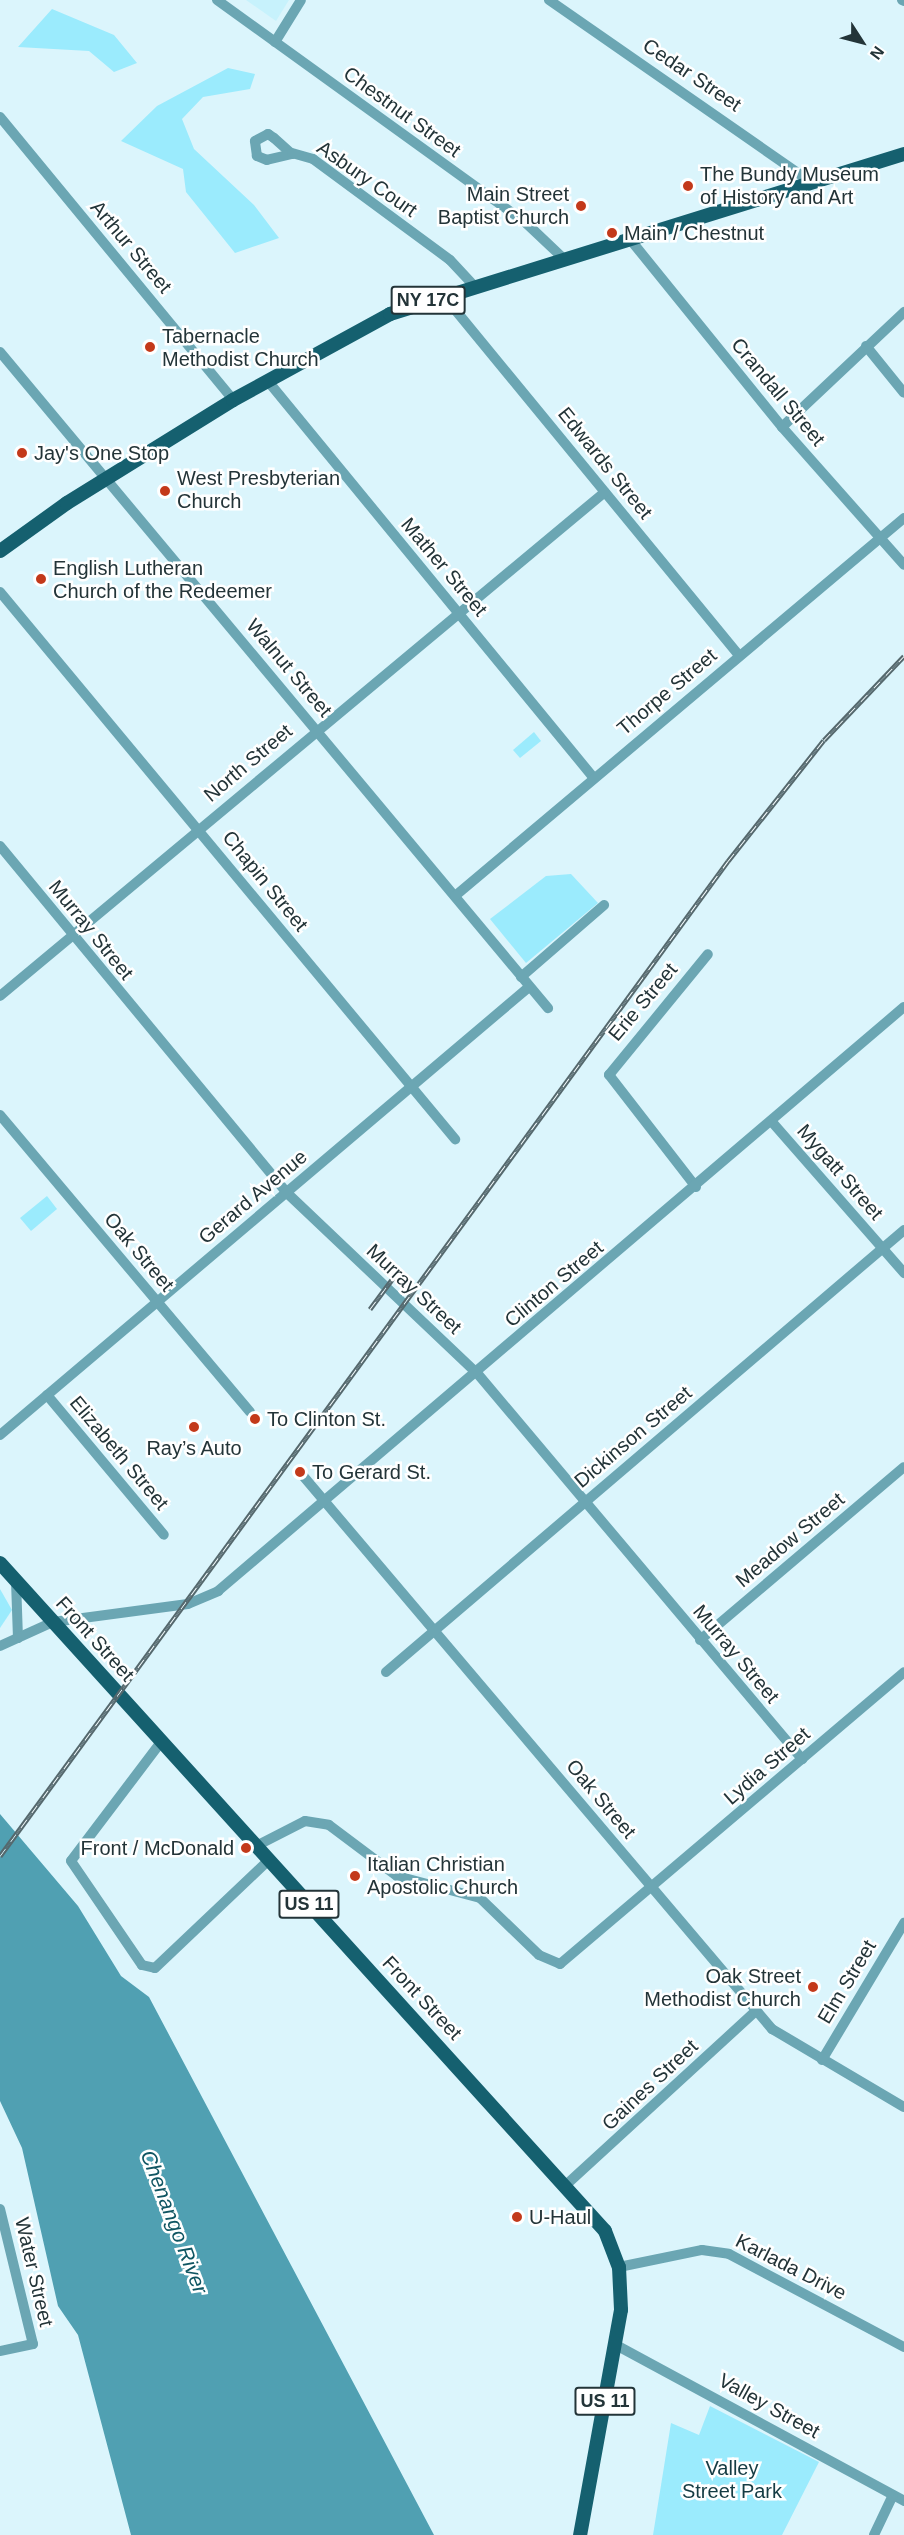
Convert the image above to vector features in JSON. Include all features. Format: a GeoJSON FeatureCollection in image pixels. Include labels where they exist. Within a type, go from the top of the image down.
{"type":"FeatureCollection","features":[{"type":"Feature","properties":{"kind":"main road","name":"NY 17C"},"geometry":{"type":"LineString","coordinates":[[0,551],[106,478],[233,400],[354,331],[443,294],[904,154]]}},
{"type":"Feature","properties":{"kind":"main road","name":"Front Street"},"geometry":{"type":"LineString","coordinates":[[0,1563],[567,2184],[600,2223],[619,2267],[616,2345],[580,2535]]}},
{"type":"Feature","properties":{"kind":"street","name":"Chestnut Street"},"geometry":{"type":"LineString","coordinates":[[217,0],[525,223],[563,258]]}},
{"type":"Feature","properties":{"kind":"street"},"geometry":{"type":"LineString","coordinates":[[275,42],[301,0]]}},
{"type":"Feature","properties":{"kind":"street","name":"Cedar Street"},"geometry":{"type":"LineString","coordinates":[[549,0],[812,183]]}},
{"type":"Feature","properties":{"kind":"street","name":"Arthur Street"},"geometry":{"type":"LineString","coordinates":[[0,117],[233,400]]}},
{"type":"Feature","properties":{"kind":"street","name":"Asbury Court"},"geometry":{"type":"LineString","coordinates":[[292,153],[322,166],[450,260],[473,285]]}},
{"type":"Feature","properties":{"kind":"street","name":"Crandall Street"},"geometry":{"type":"LineString","coordinates":[[628,238],[782,427],[904,565]]}},
{"type":"Feature","properties":{"kind":"street","name":"Edwards Street"},"geometry":{"type":"LineString","coordinates":[[443,294],[739,655]]}},
{"type":"Feature","properties":{"kind":"street"},"geometry":{"type":"LineString","coordinates":[[782,427],[904,312]]}},
{"type":"Feature","properties":{"kind":"street"},"geometry":{"type":"LineString","coordinates":[[866,346],[904,393]]}},
{"type":"Feature","properties":{"kind":"street","name":"Walnut Street"},"geometry":{"type":"LineString","coordinates":[[0,352],[548,1008]]}},
{"type":"Feature","properties":{"kind":"street","name":"Mather Street"},"geometry":{"type":"LineString","coordinates":[[267,380],[593,777]]}},
{"type":"Feature","properties":{"kind":"street","name":"North Street"},"geometry":{"type":"LineString","coordinates":[[0,996],[457,610],[605,492]]}},
{"type":"Feature","properties":{"kind":"street","name":"Thorpe Street"},"geometry":{"type":"LineString","coordinates":[[455,896],[593,777],[904,518]]}},
{"type":"Feature","properties":{"kind":"street","name":"Chapin Street"},"geometry":{"type":"LineString","coordinates":[[0,592],[455,1139]]}},
{"type":"Feature","properties":{"kind":"street","name":"Murray Street"},"geometry":{"type":"LineString","coordinates":[[0,846],[287,1193],[477,1373],[802,1759]]}},
{"type":"Feature","properties":{"kind":"street"},"geometry":{"type":"LineString","coordinates":[[520,977],[604,905]]}},
{"type":"Feature","properties":{"kind":"street","name":"Erie Street"},"geometry":{"type":"LineString","coordinates":[[696,1187],[609,1075],[708,954]]}},
{"type":"Feature","properties":{"kind":"street","name":"Gerard Avenue"},"geometry":{"type":"LineString","coordinates":[[0,1435],[529,987]]}},
{"type":"Feature","properties":{"kind":"street","name":"Clinton Street"},"geometry":{"type":"LineString","coordinates":[[0,1646],[53,1622],[188,1604],[226,1586],[696,1187],[904,1007]]}},
{"type":"Feature","properties":{"kind":"street","name":"Oak Street"},"geometry":{"type":"LineString","coordinates":[[0,1115],[250,1412]]}},
{"type":"Feature","properties":{"kind":"street","name":"Mygatt Street"},"geometry":{"type":"LineString","coordinates":[[772,1122],[904,1273]]}},
{"type":"Feature","properties":{"kind":"street","name":"Dickinson Street"},"geometry":{"type":"LineString","coordinates":[[386,1672],[904,1230]]}},
{"type":"Feature","properties":{"kind":"street","name":"Elizabeth Street"},"geometry":{"type":"LineString","coordinates":[[47,1395],[164,1535]]}},
{"type":"Feature","properties":{"kind":"street","name":"Meadow Street"},"geometry":{"type":"LineString","coordinates":[[700,1640],[904,1467]]}},
{"type":"Feature","properties":{"kind":"street","name":"Oak Street"},"geometry":{"type":"LineString","coordinates":[[304,1476],[772,2028],[904,2107]]}},
{"type":"Feature","properties":{"kind":"street"},"geometry":{"type":"LineString","coordinates":[[16,1581],[21,1613],[18,1638]]}},
{"type":"Feature","properties":{"kind":"street","name":"Lydia Street"},"geometry":{"type":"LineString","coordinates":[[256,1846],[305,1821],[329,1825],[397,1876],[480,1898],[539,1955],[560,1964],[653,1888],[904,1672]]}},
{"type":"Feature","properties":{"kind":"street"},"geometry":{"type":"LineString","coordinates":[[161,1742],[71,1861],[142,1965],[155,1968],[269,1860]]}},
{"type":"Feature","properties":{"kind":"street","name":"Elm Street"},"geometry":{"type":"LineString","coordinates":[[822,2060],[904,1923]]}},
{"type":"Feature","properties":{"kind":"street","name":"Gaines Street"},"geometry":{"type":"LineString","coordinates":[[567,2184],[756,2011]]}},
{"type":"Feature","properties":{"kind":"street","name":"Water Street"},"geometry":{"type":"LineString","coordinates":[[0,2209],[33,2344],[0,2351]]}},
{"type":"Feature","properties":{"kind":"street","name":"Karlada Drive"},"geometry":{"type":"LineString","coordinates":[[619,2267],[702,2250],[729,2254],[904,2347]]}},
{"type":"Feature","properties":{"kind":"street","name":"Valley Street"},"geometry":{"type":"LineString","coordinates":[[616,2345],[904,2501]]}},
{"type":"Feature","properties":{"kind":"street"},"geometry":{"type":"LineString","coordinates":[[874,2535],[893,2495]]}},
{"type":"Feature","properties":{"kind":"shaded area"},"geometry":{"type":"Polygon","coordinates":[[[246,0],[289,0],[276,21],[246,0]]]}},
{"type":"Feature","properties":{"kind":"green space"},"geometry":{"type":"Polygon","coordinates":[[[52,9],[114,35],[137,63],[114,72],[89,51],[18,47],[52,9]]]}},
{"type":"Feature","properties":{"kind":"green space"},"geometry":{"type":"Polygon","coordinates":[[[228,68],[255,74],[250,89],[203,97],[182,119],[194,149],[254,205],[279,238],[235,253],[186,192],[183,169],[121,141],[157,106],[228,68]]]}},
{"type":"Feature","properties":{"kind":"green space"},"geometry":{"type":"Polygon","coordinates":[[[534,732],[541,741],[520,758],[513,750],[534,732]]]}},
{"type":"Feature","properties":{"kind":"green space"},"geometry":{"type":"Polygon","coordinates":[[[571,874],[598,903],[526,963],[490,919],[546,876],[571,874]]]}},
{"type":"Feature","properties":{"kind":"green space"},"geometry":{"type":"Polygon","coordinates":[[[47,1196],[57,1209],[31,1231],[20,1218],[47,1196]]]}},
{"type":"Feature","properties":{"kind":"green space"},"geometry":{"type":"Polygon","coordinates":[[[0,1589],[12,1610],[0,1628],[0,1589]]]}},
{"type":"Feature","properties":{"kind":"green space","name":"Valley Street Park"},"geometry":{"type":"Polygon","coordinates":[[[710,2406],[819,2462],[782,2535],[653,2535],[671,2423],[699,2435],[710,2406]]]}},
{"type":"Feature","properties":{"kind":"water","name":"Chenango River"},"geometry":{"type":"Polygon","coordinates":[[[0,1814],[78,1906],[121,1976],[149,1997],[434,2535],[131,2535],[78,2335],[58,2306],[22,2148],[0,2101],[0,1814]]]}},
{"type":"Feature","properties":{"kind":"railway"},"geometry":{"type":"LineString","coordinates":[[0,1856],[728,861],[824,740],[904,656]]}},
{"type":"Feature","properties":{"kind":"railway"},"geometry":{"type":"LineString","coordinates":[[370,1309],[399,1270]]}},
{"type":"Feature","properties":{"kind":"place","name":"The Bundy Museum of History and Art"},"geometry":{"type":"Point","coordinates":[688,186]}},
{"type":"Feature","properties":{"kind":"place","name":"Main Street Baptist Church"},"geometry":{"type":"Point","coordinates":[581,206]}},
{"type":"Feature","properties":{"kind":"place","name":"Main / Chestnut"},"geometry":{"type":"Point","coordinates":[612,233]}},
{"type":"Feature","properties":{"kind":"place","name":"Tabernacle Methodist Church"},"geometry":{"type":"Point","coordinates":[150,347]}},
{"type":"Feature","properties":{"kind":"place","name":"Jay's One Stop"},"geometry":{"type":"Point","coordinates":[22,453]}},
{"type":"Feature","properties":{"kind":"place","name":"West Presbyterian Church"},"geometry":{"type":"Point","coordinates":[165,491]}},
{"type":"Feature","properties":{"kind":"place","name":"English Lutheran Church of the Redeemer"},"geometry":{"type":"Point","coordinates":[41,579]}},
{"type":"Feature","properties":{"kind":"place","name":"To Clinton St."},"geometry":{"type":"Point","coordinates":[255,1419]}},
{"type":"Feature","properties":{"kind":"place","name":"Ray’s Auto"},"geometry":{"type":"Point","coordinates":[194,1427]}},
{"type":"Feature","properties":{"kind":"place","name":"To Gerard St."},"geometry":{"type":"Point","coordinates":[300,1472]}},
{"type":"Feature","properties":{"kind":"place","name":"Front / McDonald"},"geometry":{"type":"Point","coordinates":[246,1848]}},
{"type":"Feature","properties":{"kind":"place","name":"Italian Christian Apostolic Church"},"geometry":{"type":"Point","coordinates":[355,1876]}},
{"type":"Feature","properties":{"kind":"place","name":"Oak Street Methodist Church"},"geometry":{"type":"Point","coordinates":[813,1987]}},
{"type":"Feature","properties":{"kind":"place","name":"U-Haul"},"geometry":{"type":"Point","coordinates":[517,2217]}}]}
